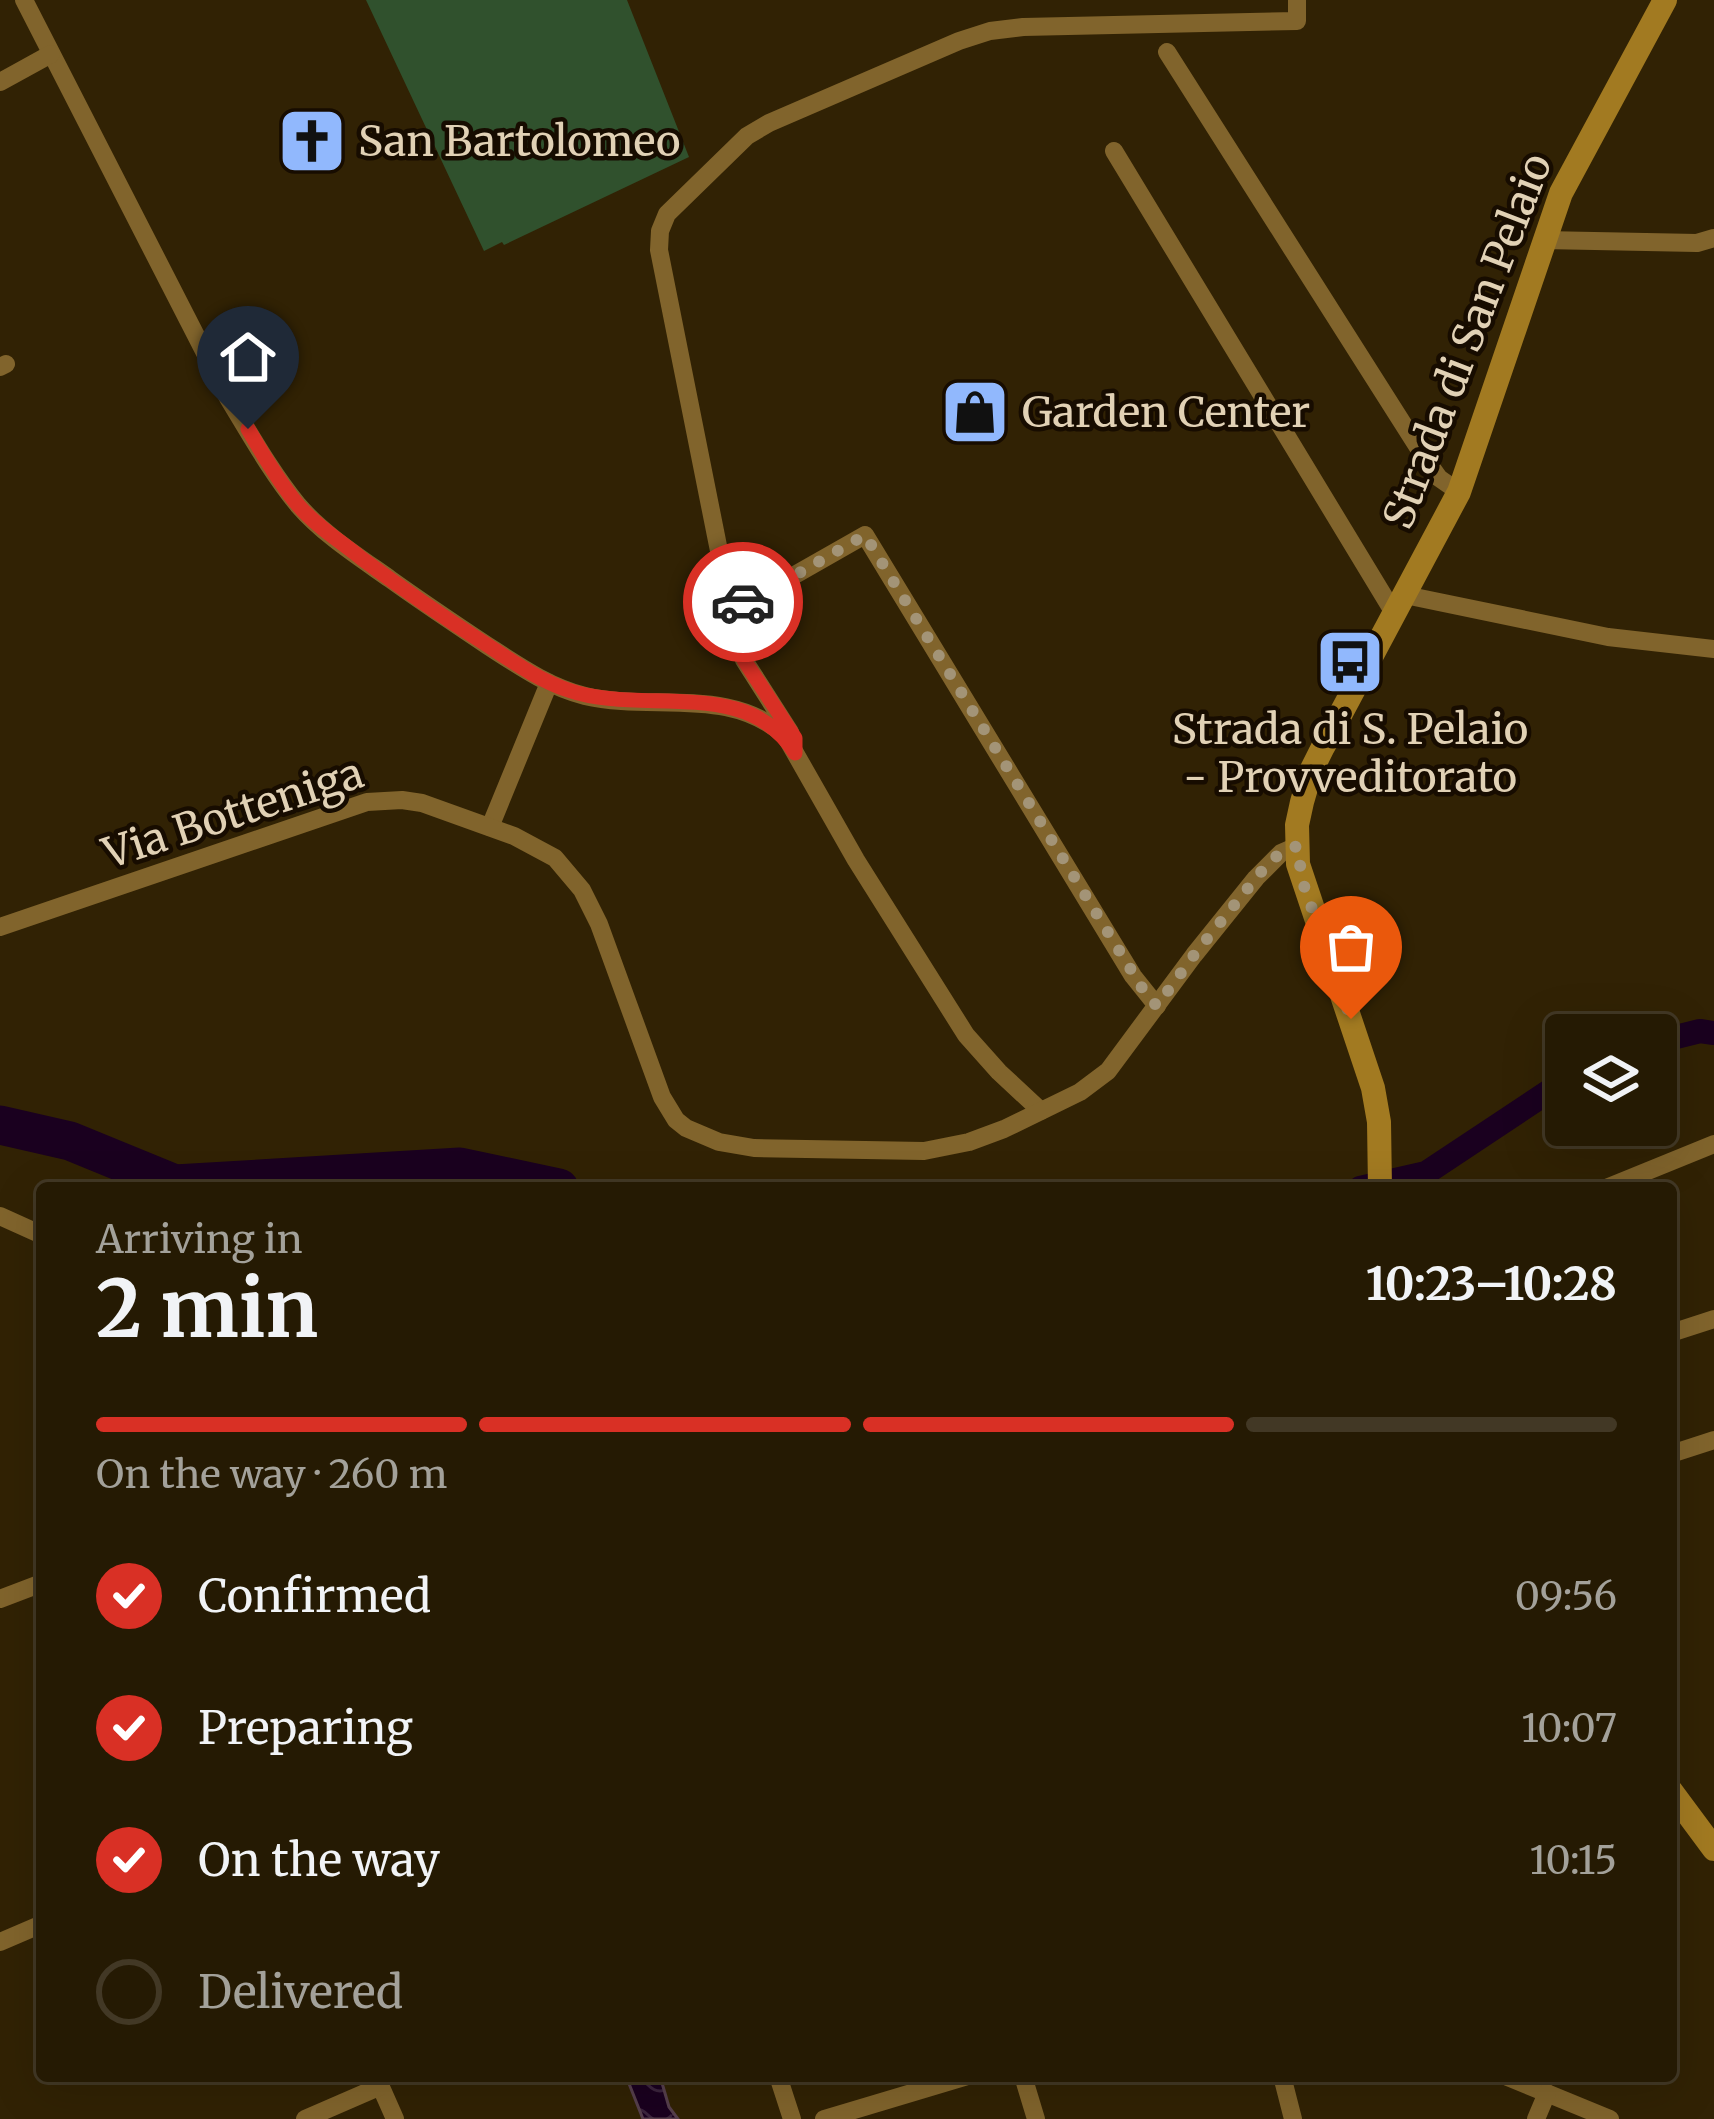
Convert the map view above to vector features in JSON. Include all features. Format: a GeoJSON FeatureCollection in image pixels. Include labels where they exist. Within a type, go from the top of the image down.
{"type":"FeatureCollection","features":[{"type":"Feature","properties":{"kind":"street"},"geometry":{"type":"LineString","coordinates":[[24,0],[228,398],[297,504],[440,615],[549,683],[606,699],[741,710],[777,728],[955,1018],[999,1072],[1041,1112]]}},
{"type":"Feature","properties":{"kind":"street"},"geometry":{"type":"LineString","coordinates":[[795,753],[795,738],[744,660],[730,605],[659,250],[659,231],[667,214],[729,151],[758,130],[959,41],[1023,27],[1208,13],[1297,20],[1297,0]]}},
{"type":"Feature","properties":{"kind":"street","name":"Strada di San Pelaio"},"geometry":{"type":"LineString","coordinates":[[1297,846],[1301,802],[1311,771],[1460,493],[1561,194],[1665,0]]}},
{"type":"Feature","properties":{"kind":"street"},"geometry":{"type":"LineString","coordinates":[[1167,52],[1426,460],[1439,478],[1460,493]]}},
{"type":"Feature","properties":{"kind":"street"},"geometry":{"type":"LineString","coordinates":[[0,82],[51,54]]}},
{"type":"Feature","properties":{"kind":"street"},"geometry":{"type":"LineString","coordinates":[[1114,151],[1399,604],[1714,649]]}},
{"type":"Feature","properties":{"kind":"street"},"geometry":{"type":"LineString","coordinates":[[1543,240],[1697,243],[1714,238]]}},
{"type":"Feature","properties":{"kind":"street"},"geometry":{"type":"LineString","coordinates":[[730,605],[757,597],[865,535],[1133,976],[1157,1006]]}},
{"type":"Feature","properties":{"kind":"street"},"geometry":{"type":"LineString","coordinates":[[490,826],[549,683]]}},
{"type":"Feature","properties":{"kind":"street","name":"Via Botteniga"},"geometry":{"type":"LineString","coordinates":[[0,927],[368,802],[422,803],[545,851],[564,868],[599,924],[662,1097],[686,1128],[719,1142],[754,1148],[904,1152],[969,1142],[1041,1112],[1108,1071],[1269,862],[1297,846]]}},
{"type":"Feature","properties":{"kind":"street"},"geometry":{"type":"LineString","coordinates":[[1297,846],[1303,883],[1368,1071],[1379,1121],[1380,1182]]}},
{"type":"Feature","properties":{"kind":"street"},"geometry":{"type":"LineString","coordinates":[[1621,1182],[1714,1144]]}},
{"type":"Feature","properties":{"kind":"street"},"geometry":{"type":"LineString","coordinates":[[0,1216],[36,1232]]}},
{"type":"Feature","properties":{"kind":"street"},"geometry":{"type":"LineString","coordinates":[[1677,1332],[1714,1319]]}},
{"type":"Feature","properties":{"kind":"street"},"geometry":{"type":"LineString","coordinates":[[1677,1452],[1714,1439]]}},
{"type":"Feature","properties":{"kind":"street"},"geometry":{"type":"LineString","coordinates":[[0,1599],[36,1585]]}},
{"type":"Feature","properties":{"kind":"street"},"geometry":{"type":"LineString","coordinates":[[1677,1799],[1714,1849]]}},
{"type":"Feature","properties":{"kind":"street"},"geometry":{"type":"LineString","coordinates":[[0,1942],[36,1927]]}},
{"type":"Feature","properties":{"kind":"street"},"geometry":{"type":"LineString","coordinates":[[305,2119],[377,2082]]}},
{"type":"Feature","properties":{"kind":"street"},"geometry":{"type":"LineString","coordinates":[[379,2082],[395,2119]]}},
{"type":"Feature","properties":{"kind":"street"},"geometry":{"type":"LineString","coordinates":[[780,2082],[791,2119]]}},
{"type":"Feature","properties":{"kind":"street"},"geometry":{"type":"LineString","coordinates":[[824,2119],[948,2082]]}},
{"type":"Feature","properties":{"kind":"street"},"geometry":{"type":"LineString","coordinates":[[1025,2082],[1036,2119]]}},
{"type":"Feature","properties":{"kind":"street"},"geometry":{"type":"LineString","coordinates":[[1284,2082],[1293,2119]]}},
{"type":"Feature","properties":{"kind":"street"},"geometry":{"type":"LineString","coordinates":[[1520,2082],[1610,2119]]}},
{"type":"Feature","properties":{"kind":"street"},"geometry":{"type":"LineString","coordinates":[[1536,2119],[1547,2093]]}},
{"type":"Feature","properties":{"kind":"green space"},"geometry":{"type":"Polygon","coordinates":[[[366,0],[627,0],[689,157],[484,251],[366,0]]]}},
{"type":"Feature","properties":{"kind":"water"},"geometry":{"type":"Polygon","coordinates":[[[628,2082],[662,2082],[678,2119],[643,2119],[628,2082]]]}},
{"type":"Feature","properties":{"kind":"waterway"},"geometry":{"type":"LineString","coordinates":[[1677,1037],[1714,1033]]}},
{"type":"Feature","properties":{"kind":"waterway"},"geometry":{"type":"LineString","coordinates":[[1386,1182],[1426,1173],[1545,1094]]}},
{"type":"Feature","properties":{"kind":"waterway"},"geometry":{"type":"LineString","coordinates":[[0,1125],[70,1141],[170,1182]]}},
{"type":"Feature","properties":{"kind":"waterway"},"geometry":{"type":"LineString","coordinates":[[209,1182],[460,1167],[531,1182]]}},
{"type":"Feature","properties":{"kind":"way so far"},"geometry":{"type":"LineString","coordinates":[[743,602],[865,535],[1133,976],[1157,1006],[1269,862],[1297,846],[1303,883],[1351,1019]]}},
{"type":"Feature","properties":{"kind":"place","name":"San Bartolomeo"},"geometry":{"type":"Point","coordinates":[312,141]}},
{"type":"Feature","properties":{"kind":"place","name":"Garden Center"},"geometry":{"type":"Point","coordinates":[975,412]}},
{"type":"Feature","properties":{"kind":"place","name":"Strada di S. Pelaio - Provveditorato"},"geometry":{"type":"Point","coordinates":[1350,662]}},
{"type":"Feature","properties":{"kind":"route"},"geometry":{"type":"LineString","coordinates":[[248,429],[297,504],[313,520],[440,615],[534,676],[586,696],[741,710],[777,728],[795,753],[795,738],[747,666],[737,642],[730,605],[743,602]]}}]}
